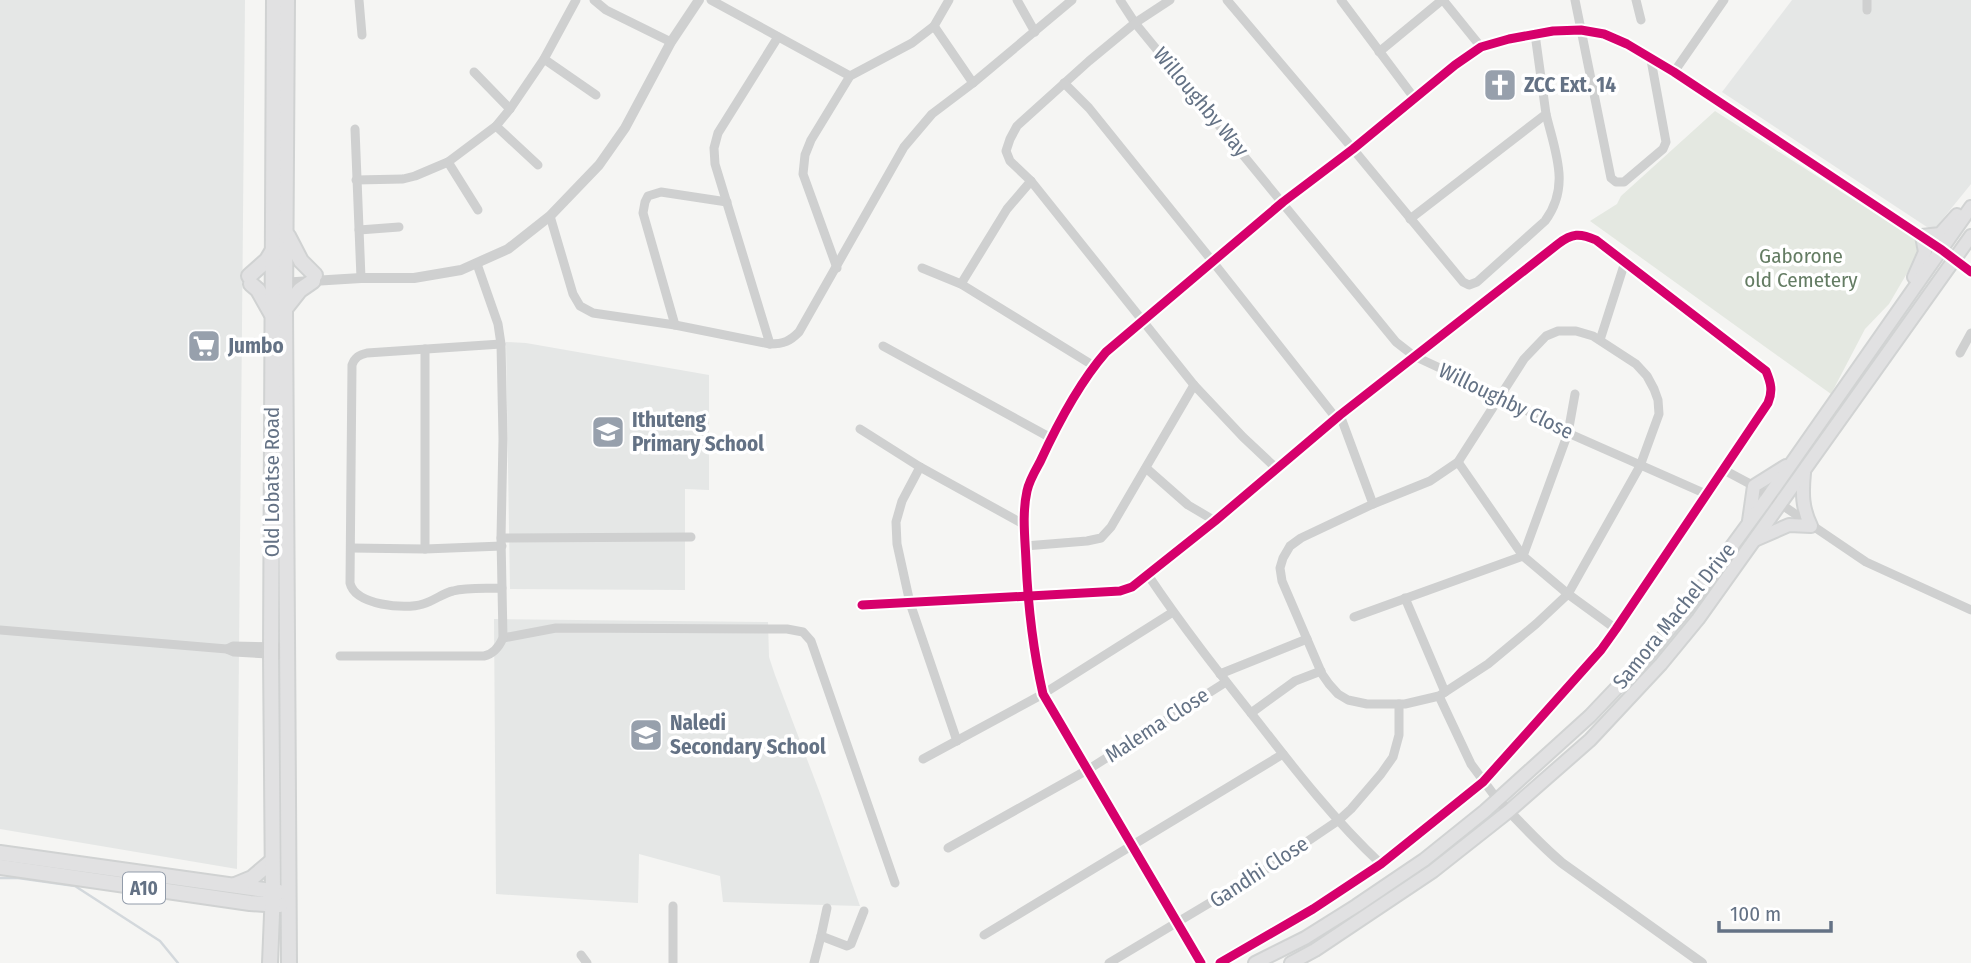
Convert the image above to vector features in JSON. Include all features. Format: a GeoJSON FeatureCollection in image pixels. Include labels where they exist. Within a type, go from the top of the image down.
{"type":"FeatureCollection","features":[{"type":"Feature","properties":{"kind":"main road","name":"Old Lobatse Road"},"geometry":{"type":"LineString","coordinates":[[274,0],[273,250],[279,279]]}},
{"type":"Feature","properties":{"kind":"main road","name":"Old Lobatse Road"},"geometry":{"type":"LineString","coordinates":[[270,963],[270,944],[280,899],[279,279],[285,231],[287,0]]}},
{"type":"Feature","properties":{"kind":"main road"},"geometry":{"type":"LineString","coordinates":[[1908,297],[1910,285],[1924,258],[1922,236],[1940,234],[1964,208],[1971,205]]}},
{"type":"Feature","properties":{"kind":"main road","name":"Samora Machel Drive"},"geometry":{"type":"LineString","coordinates":[[1255,963],[1305,938],[1424,860],[1590,716],[1649,654],[1686,609],[1768,497],[1971,205]]}},
{"type":"Feature","properties":{"kind":"main road"},"geometry":{"type":"LineString","coordinates":[[273,250],[250,280],[279,313],[314,278],[301,261],[285,231]]}},
{"type":"Feature","properties":{"kind":"main road","name":"Samora Machel Drive"},"geometry":{"type":"LineString","coordinates":[[1291,963],[1315,950],[1433,871],[1509,811],[1590,740],[1661,664],[1698,619],[1971,236]]}},
{"type":"Feature","properties":{"kind":"main road"},"geometry":{"type":"LineString","coordinates":[[1749,521],[1754,486],[1791,463]]}},
{"type":"Feature","properties":{"kind":"main road"},"geometry":{"type":"LineString","coordinates":[[1754,541],[1789,525],[1811,526],[1802,498],[1805,470]]}},
{"type":"Feature","properties":{"kind":"main road","name":"Old Lobatse Road"},"geometry":{"type":"LineString","coordinates":[[279,651],[272,861],[289,963]]}},
{"type":"Feature","properties":{"kind":"main road","name":"A10"},"geometry":{"type":"LineString","coordinates":[[0,853],[233,886],[280,899]]}},
{"type":"Feature","properties":{"kind":"main road"},"geometry":{"type":"LineString","coordinates":[[233,886],[252,878],[272,861]]}},
{"type":"Feature","properties":{"kind":"main road","name":"A10"},"geometry":{"type":"LineString","coordinates":[[0,867],[250,903],[280,899]]}},
{"type":"Feature","properties":{"kind":"main road"},"geometry":{"type":"LineString","coordinates":[[250,903],[259,916],[270,944]]}},
{"type":"Feature","properties":{"kind":"street"},"geometry":{"type":"LineString","coordinates":[[359,0],[362,35]]}},
{"type":"Feature","properties":{"kind":"street"},"geometry":{"type":"LineString","coordinates":[[356,180],[403,179],[415,176],[448,162],[496,126],[544,58],[576,0]]}},
{"type":"Feature","properties":{"kind":"street"},"geometry":{"type":"LineString","coordinates":[[594,0],[606,10],[671,42]]}},
{"type":"Feature","properties":{"kind":"street"},"geometry":{"type":"LineString","coordinates":[[279,279],[414,278],[461,270],[508,249],[550,216],[599,165],[618,137],[671,42],[699,0]]}},
{"type":"Feature","properties":{"kind":"street"},"geometry":{"type":"LineString","coordinates":[[711,0],[850,76]]}},
{"type":"Feature","properties":{"kind":"street"},"geometry":{"type":"LineString","coordinates":[[837,268],[803,174],[804,155],[850,76],[912,43],[934,26],[949,0]]}},
{"type":"Feature","properties":{"kind":"street"},"geometry":{"type":"LineString","coordinates":[[1017,0],[1035,32]]}},
{"type":"Feature","properties":{"kind":"street"},"geometry":{"type":"LineString","coordinates":[[550,216],[573,294],[580,306],[593,313],[782,344],[799,332],[904,146],[932,114],[1072,0]]}},
{"type":"Feature","properties":{"kind":"street","name":"Willoughby Way"},"geometry":{"type":"LineString","coordinates":[[1120,0],[1283,202]]}},
{"type":"Feature","properties":{"kind":"street"},"geometry":{"type":"LineString","coordinates":[[1170,0],[1136,23],[1017,126],[1006,152],[1194,385],[1276,468]]}},
{"type":"Feature","properties":{"kind":"street"},"geometry":{"type":"LineString","coordinates":[[1227,0],[1463,282],[1469,285],[1477,282],[1545,221],[1554,209],[1558,196],[1558,161],[1546,114],[1535,34]]}},
{"type":"Feature","properties":{"kind":"street"},"geometry":{"type":"LineString","coordinates":[[1341,0],[1415,99]]}},
{"type":"Feature","properties":{"kind":"street"},"geometry":{"type":"LineString","coordinates":[[1379,52],[1442,0],[1481,47]]}},
{"type":"Feature","properties":{"kind":"street"},"geometry":{"type":"LineString","coordinates":[[1575,0],[1611,178],[1616,182],[1624,182],[1663,149],[1666,142],[1651,60]]}},
{"type":"Feature","properties":{"kind":"street"},"geometry":{"type":"LineString","coordinates":[[1636,0],[1641,20]]}},
{"type":"Feature","properties":{"kind":"street"},"geometry":{"type":"LineString","coordinates":[[1674,72],[1722,1]]}},
{"type":"Feature","properties":{"kind":"street"},"geometry":{"type":"LineString","coordinates":[[934,26],[973,83]]}},
{"type":"Feature","properties":{"kind":"street"},"geometry":{"type":"LineString","coordinates":[[1201,963],[1043,694],[1037,669],[1025,546],[1024,506],[1027,487],[1051,439],[1094,366],[1106,352],[1283,202],[1481,47],[1535,34],[1581,30],[1604,34],[1627,44],[1674,72],[1922,236],[1971,272]]}},
{"type":"Feature","properties":{"kind":"street"},"geometry":{"type":"LineString","coordinates":[[771,344],[715,164],[714,148],[718,133],[778,37]]}},
{"type":"Feature","properties":{"kind":"street"},"geometry":{"type":"LineString","coordinates":[[544,58],[596,95]]}},
{"type":"Feature","properties":{"kind":"street"},"geometry":{"type":"LineString","coordinates":[[474,72],[510,108]]}},
{"type":"Feature","properties":{"kind":"street"},"geometry":{"type":"LineString","coordinates":[[1065,83],[1089,108],[1338,416],[1373,505]]}},
{"type":"Feature","properties":{"kind":"street"},"geometry":{"type":"LineString","coordinates":[[1410,219],[1546,114]]}},
{"type":"Feature","properties":{"kind":"street"},"geometry":{"type":"LineString","coordinates":[[496,126],[538,165]]}},
{"type":"Feature","properties":{"kind":"street"},"geometry":{"type":"LineString","coordinates":[[355,130],[361,278]]}},
{"type":"Feature","properties":{"kind":"street"},"geometry":{"type":"LineString","coordinates":[[448,162],[478,210]]}},
{"type":"Feature","properties":{"kind":"street"},"geometry":{"type":"LineString","coordinates":[[961,284],[1007,209],[1031,181]]}},
{"type":"Feature","properties":{"kind":"street"},"geometry":{"type":"LineString","coordinates":[[675,325],[643,213],[645,202],[649,196],[661,192],[727,202]]}},
{"type":"Feature","properties":{"kind":"street","name":"Willoughby Close"},"geometry":{"type":"LineString","coordinates":[[1283,202],[1379,323],[1396,342],[1414,356],[1500,396],[1568,433],[1706,494]]}},
{"type":"Feature","properties":{"kind":"street"},"geometry":{"type":"LineString","coordinates":[[359,230],[399,227]]}},
{"type":"Feature","properties":{"kind":"street"},"geometry":{"type":"LineString","coordinates":[[862,604],[1120,591],[1132,587],[1215,521],[1338,416],[1569,236],[1577,233],[1596,240],[1766,371],[1771,381],[1772,393],[1768,403],[1616,629],[1601,650],[1483,782],[1381,863],[1313,909],[1220,963]]}},
{"type":"Feature","properties":{"kind":"street"},"geometry":{"type":"LineString","coordinates":[[1600,340],[1625,262]]}},
{"type":"Feature","properties":{"kind":"street"},"geometry":{"type":"LineString","coordinates":[[340,656],[484,656],[496,650],[503,638],[501,344],[498,324],[477,264]]}},
{"type":"Feature","properties":{"kind":"street"},"geometry":{"type":"LineString","coordinates":[[922,268],[961,284],[1094,366]]}},
{"type":"Feature","properties":{"kind":"street"},"geometry":{"type":"LineString","coordinates":[[1558,331],[1576,331],[1593,336],[1636,365],[1647,376],[1658,400],[1659,414],[1640,466],[1568,594],[1488,664],[1442,694],[1426,701],[1399,704],[1367,704],[1348,700],[1338,694],[1321,671],[1282,581],[1280,568],[1283,558],[1290,546],[1301,538],[1430,481],[1458,463],[1500,396],[1524,359],[1546,336],[1558,331]]}},
{"type":"Feature","properties":{"kind":"street"},"geometry":{"type":"LineString","coordinates":[[1960,352],[1971,333]]}},
{"type":"Feature","properties":{"kind":"street"},"geometry":{"type":"LineString","coordinates":[[501,344],[358,355],[352,365],[350,587],[360,597],[381,604],[403,606],[421,605],[457,590],[502,588]]}},
{"type":"Feature","properties":{"kind":"street"},"geometry":{"type":"LineString","coordinates":[[883,346],[1051,439]]}},
{"type":"Feature","properties":{"kind":"street"},"geometry":{"type":"LineString","coordinates":[[425,349],[425,549]]}},
{"type":"Feature","properties":{"kind":"street"},"geometry":{"type":"LineString","coordinates":[[1025,546],[1101,538],[1111,527],[1194,385]]}},
{"type":"Feature","properties":{"kind":"street"},"geometry":{"type":"LineString","coordinates":[[1523,556],[1568,433],[1575,394]]}},
{"type":"Feature","properties":{"kind":"street"},"geometry":{"type":"LineString","coordinates":[[859,429],[920,467],[1025,525]]}},
{"type":"Feature","properties":{"kind":"street"},"geometry":{"type":"LineString","coordinates":[[1458,463],[1523,556],[1568,594],[1616,629]]}},
{"type":"Feature","properties":{"kind":"street"},"geometry":{"type":"LineString","coordinates":[[920,467],[902,500],[895,522],[897,544],[910,603],[957,741]]}},
{"type":"Feature","properties":{"kind":"street"},"geometry":{"type":"LineString","coordinates":[[1146,468],[1188,505],[1215,521]]}},
{"type":"Feature","properties":{"kind":"street"},"geometry":{"type":"LineString","coordinates":[[1724,470],[1754,486],[1866,562],[1971,610]]}},
{"type":"Feature","properties":{"kind":"street"},"geometry":{"type":"LineString","coordinates":[[351,548],[425,549],[501,542],[691,537]]}},
{"type":"Feature","properties":{"kind":"street"},"geometry":{"type":"LineString","coordinates":[[1354,617],[1523,556]]}},
{"type":"Feature","properties":{"kind":"street"},"geometry":{"type":"LineString","coordinates":[[1148,575],[1173,612],[1283,754],[1360,844],[1381,863]]}},
{"type":"Feature","properties":{"kind":"street"},"geometry":{"type":"LineString","coordinates":[[1405,598],[1471,764],[1483,782],[1540,845],[1702,963]]}},
{"type":"Feature","properties":{"kind":"street"},"geometry":{"type":"LineString","coordinates":[[923,759],[1043,694],[1173,612]]}},
{"type":"Feature","properties":{"kind":"street"},"geometry":{"type":"LineString","coordinates":[[503,638],[563,628],[787,629],[803,632],[811,641],[895,883]]}},
{"type":"Feature","properties":{"kind":"street"},"geometry":{"type":"LineString","coordinates":[[0,630],[227,649],[234,652],[279,651]]}},
{"type":"Feature","properties":{"kind":"street","name":"Malema Close"},"geometry":{"type":"LineString","coordinates":[[948,848],[1089,769],[1223,678],[1307,639]]}},
{"type":"Feature","properties":{"kind":"street"},"geometry":{"type":"LineString","coordinates":[[1251,713],[1295,681],[1321,671]]}},
{"type":"Feature","properties":{"kind":"street","name":"Gandhi Close"},"geometry":{"type":"LineString","coordinates":[[1109,963],[1268,868],[1339,820],[1394,757],[1399,735],[1399,704]]}},
{"type":"Feature","properties":{"kind":"street"},"geometry":{"type":"LineString","coordinates":[[984,935],[1283,754]]}},
{"type":"Feature","properties":{"kind":"street"},"geometry":{"type":"LineString","coordinates":[[673,906],[673,963]]}},
{"type":"Feature","properties":{"kind":"street"},"geometry":{"type":"LineString","coordinates":[[814,963],[827,908]]}},
{"type":"Feature","properties":{"kind":"street"},"geometry":{"type":"LineString","coordinates":[[821,936],[849,946],[864,911]]}},
{"type":"Feature","properties":{"kind":"shaded area"},"geometry":{"type":"Polygon","coordinates":[[[0,0],[245,0],[237,869],[0,829],[0,0]]]}},
{"type":"Feature","properties":{"kind":"shaded area"},"geometry":{"type":"Polygon","coordinates":[[[1792,0],[1971,0],[1971,184],[1933,231],[1722,92],[1792,0]]]}},
{"type":"Feature","properties":{"kind":"shaded area","name":"Ithuteng Primary School"},"geometry":{"type":"Polygon","coordinates":[[[506,342],[526,343],[709,375],[709,490],[685,489],[685,590],[510,589],[506,342]]]}},
{"type":"Feature","properties":{"kind":"shaded area","name":"Naledi Secondary School"},"geometry":{"type":"Polygon","coordinates":[[[494,619],[768,622],[769,657],[860,906],[723,902],[720,876],[639,854],[638,903],[496,894],[494,619]]]}},
{"type":"Feature","properties":{"kind":"green space","name":"Gaborone old Cemetery"},"geometry":{"type":"Polygon","coordinates":[[[1715,111],[1918,241],[1920,251],[1889,304],[1865,329],[1831,394],[1590,221],[1617,204],[1621,196],[1715,111]]]}},
{"type":"Feature","properties":{"kind":"waterway"},"geometry":{"type":"LineString","coordinates":[[0,878],[75,886],[160,941],[178,963]]}},
{"type":"Feature","properties":{"kind":"cycle path"},"geometry":{"type":"LineString","coordinates":[[1201,963],[1043,694],[1034,644],[1025,535],[1027,491],[1069,405],[1106,352],[1283,202],[1353,149],[1455,65],[1481,47],[1553,31],[1581,30],[1604,34],[1627,44],[1674,72],[1971,272]]}},
{"type":"Feature","properties":{"kind":"cycle path"},"geometry":{"type":"LineString","coordinates":[[862,605],[1120,591],[1132,587],[1340,415],[1558,244],[1572,236],[1581,235],[1596,240],[1766,371],[1771,387],[1768,403],[1616,629],[1601,650],[1483,782],[1381,864],[1313,909],[1220,963]]}},
{"type":"Feature","properties":{"kind":"place","name":"ZCC Ext. 14"},"geometry":{"type":"Point","coordinates":[1500,85]}},
{"type":"Feature","properties":{"kind":"place","name":"Jumbo"},"geometry":{"type":"Point","coordinates":[204,346]}},
{"type":"Feature","properties":{"kind":"place","name":"Ithuteng Primary School"},"geometry":{"type":"Point","coordinates":[608,432]}},
{"type":"Feature","properties":{"kind":"place","name":"Naledi Secondary School"},"geometry":{"type":"Point","coordinates":[646,735]}}]}
